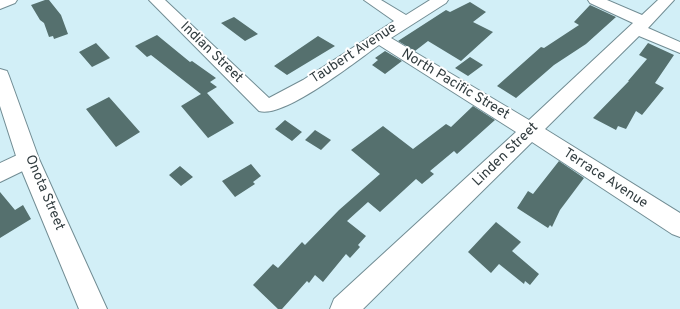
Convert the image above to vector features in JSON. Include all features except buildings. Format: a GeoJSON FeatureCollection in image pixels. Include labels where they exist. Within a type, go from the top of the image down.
{"type":"FeatureCollection","features":[{"type":"Feature","properties":{"kind":"street"},"geometry":{"type":"LineString","coordinates":[[0,4],[10,0]]}},
{"type":"Feature","properties":{"kind":"street","name":"Indian Street"},"geometry":{"type":"LineString","coordinates":[[156,0],[266,106]]}},
{"type":"Feature","properties":{"kind":"street"},"geometry":{"type":"LineString","coordinates":[[371,0],[406,21]]}},
{"type":"Feature","properties":{"kind":"street","name":"Taubert Avenue"},"geometry":{"type":"LineString","coordinates":[[266,106],[275,103],[323,75],[441,0]]}},
{"type":"Feature","properties":{"kind":"street"},"geometry":{"type":"LineString","coordinates":[[595,0],[680,48]]}},
{"type":"Feature","properties":{"kind":"street","name":"Linden Street"},"geometry":{"type":"LineString","coordinates":[[344,309],[667,0]]}},
{"type":"Feature","properties":{"kind":"street","name":"North Pacific Street"},"geometry":{"type":"LineString","coordinates":[[379,38],[531,131]]}},
{"type":"Feature","properties":{"kind":"street","name":"Onota Street"},"geometry":{"type":"LineString","coordinates":[[0,76],[28,159],[94,309]]}},
{"type":"Feature","properties":{"kind":"street","name":"Terrace Avenue"},"geometry":{"type":"LineString","coordinates":[[531,131],[680,226]]}},
{"type":"Feature","properties":{"kind":"street"},"geometry":{"type":"LineString","coordinates":[[0,173],[28,159]]}}]}
